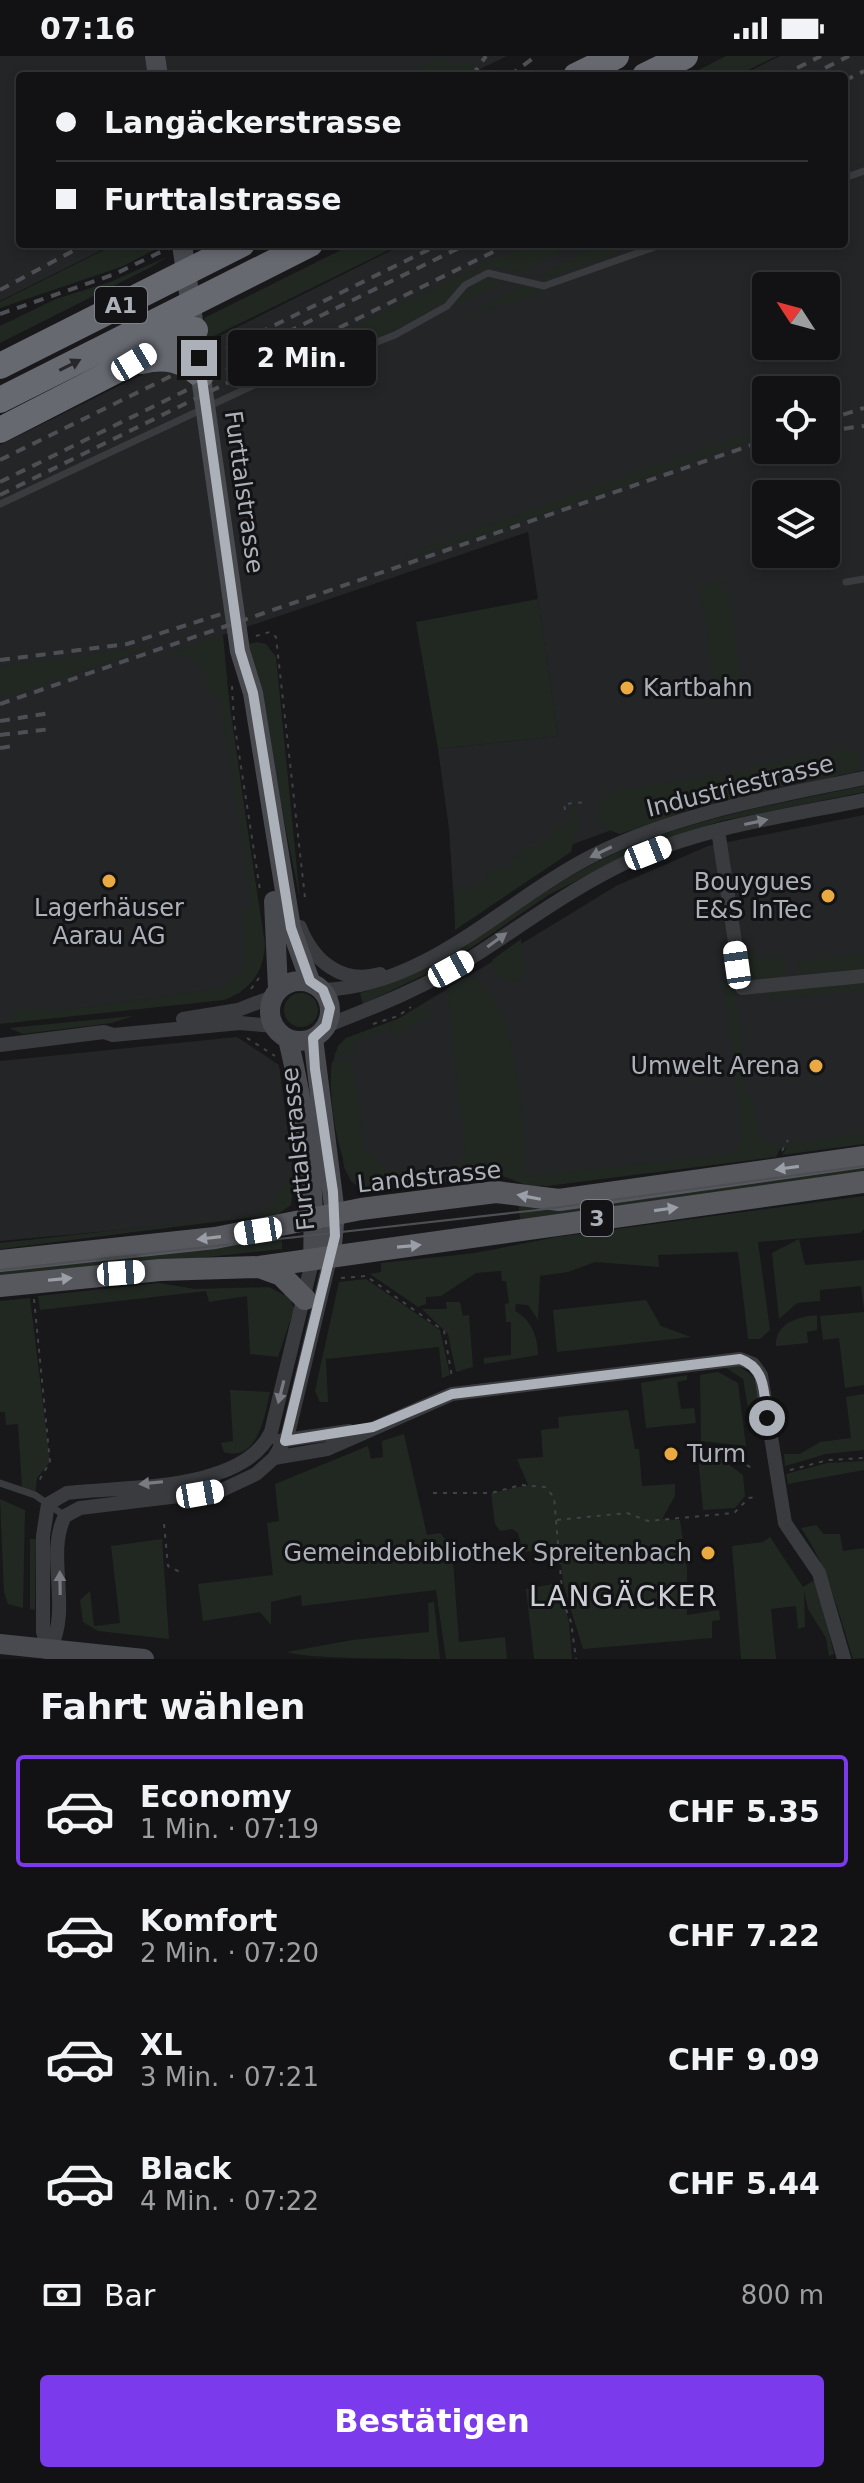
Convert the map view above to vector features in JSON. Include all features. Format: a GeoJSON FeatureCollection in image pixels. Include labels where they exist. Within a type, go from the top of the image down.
{"type":"FeatureCollection","features":[{"type":"Feature","properties":{"kind":"highway"},"geometry":{"type":"LineString","coordinates":[[584,72],[616,56]]}},
{"type":"Feature","properties":{"kind":"highway"},"geometry":{"type":"LineString","coordinates":[[653,72],[685,56]]}},
{"type":"Feature","properties":{"kind":"highway","name":"A1"},"geometry":{"type":"LineString","coordinates":[[0,366],[234,248]]}},
{"type":"Feature","properties":{"kind":"highway","name":"A1"},"geometry":{"type":"LineString","coordinates":[[0,400],[302,248]]}},
{"type":"Feature","properties":{"kind":"highway"},"geometry":{"type":"LineString","coordinates":[[0,430],[195,330]]}},
{"type":"Feature","properties":{"kind":"highway"},"geometry":{"type":"LineString","coordinates":[[134,362],[172,358],[187,364],[201,375]]}},
{"type":"Feature","properties":{"kind":"main road","name":"Furttalstrasse"},"geometry":{"type":"LineString","coordinates":[[183,248],[291,928],[316,986]]}},
{"type":"Feature","properties":{"kind":"main road","name":"Furttalstrasse"},"geometry":{"type":"LineString","coordinates":[[245,644],[241,698],[278,932],[275,993]]}},
{"type":"Feature","properties":{"kind":"main road"},"geometry":{"type":"LineString","coordinates":[[293,980],[316,986],[330,1008],[320,1032],[281,1032],[269,1014],[275,993],[293,980]]}},
{"type":"Feature","properties":{"kind":"main road","name":"Furttalstrasse"},"geometry":{"type":"LineString","coordinates":[[281,1032],[298,1086],[324,1216]]}},
{"type":"Feature","properties":{"kind":"main road","name":"Furttalstrasse"},"geometry":{"type":"LineString","coordinates":[[320,1032],[322,1256]]}},
{"type":"Feature","properties":{"kind":"main road","name":"Landstrasse"},"geometry":{"type":"LineString","coordinates":[[0,1261],[215,1238],[324,1216],[496,1192],[559,1200],[864,1157]]}},
{"type":"Feature","properties":{"kind":"main road","name":"3"},"geometry":{"type":"LineString","coordinates":[[0,1286],[156,1270],[259,1267],[322,1256],[512,1234],[562,1223],[864,1182]]}},
{"type":"Feature","properties":{"kind":"main road"},"geometry":{"type":"LineString","coordinates":[[259,1267],[281,1275],[305,1299]]}},
{"type":"Feature","properties":{"kind":"main road"},"geometry":{"type":"LineString","coordinates":[[0,1644],[50,1654],[144,1659]]}},
{"type":"Feature","properties":{"kind":"street","name":"Industriestrasse"},"geometry":{"type":"LineString","coordinates":[[316,986],[368,985],[394,978],[555,876],[642,833],[721,808],[864,778]]}},
{"type":"Feature","properties":{"kind":"street","name":"Industriestrasse"},"geometry":{"type":"LineString","coordinates":[[320,1032],[430,981],[473,957],[554,900],[620,866],[718,830],[864,800]]}},
{"type":"Feature","properties":{"kind":"street"},"geometry":{"type":"LineString","coordinates":[[718,830],[742,988],[864,976]]}},
{"type":"Feature","properties":{"kind":"street","name":"Industriestrasse"},"geometry":{"type":"LineString","coordinates":[[276,831],[288,864],[295,906],[310,949],[324,963],[341,973],[371,976],[423,962]]}},
{"type":"Feature","properties":{"kind":"street"},"geometry":{"type":"LineString","coordinates":[[0,1045],[229,1013],[275,993]]}},
{"type":"Feature","properties":{"kind":"street"},"geometry":{"type":"LineString","coordinates":[[104,1032],[113,1035],[240,1023],[281,1032]]}},
{"type":"Feature","properties":{"kind":"street"},"geometry":{"type":"LineString","coordinates":[[50,1654],[43,1632],[43,1527],[48,1504],[67,1493],[216,1474],[243,1463],[266,1442],[305,1299],[322,1256]]}},
{"type":"Feature","properties":{"kind":"street"},"geometry":{"type":"LineString","coordinates":[[50,1654],[60,1630],[59,1537],[65,1516],[80,1508],[220,1491],[256,1474],[274,1458],[285,1441],[322,1256]]}},
{"type":"Feature","properties":{"kind":"street"},"geometry":{"type":"LineString","coordinates":[[274,1458],[327,1449],[452,1394],[740,1359],[753,1364],[761,1375],[785,1523],[819,1573],[844,1659]]}},
{"type":"Feature","properties":{"kind":"street"},"geometry":{"type":"LineString","coordinates":[[266,1442],[373,1427]]}},
{"type":"Feature","properties":{"kind":"street"},"geometry":{"type":"LineString","coordinates":[[266,1442],[274,1458]]}},
{"type":"Feature","properties":{"kind":"lane"},"geometry":{"type":"LineString","coordinates":[[0,504],[297,365],[330,360],[395,335],[447,306],[476,277],[499,274],[544,286],[652,248]]}},
{"type":"Feature","properties":{"kind":"lane"},"geometry":{"type":"LineString","coordinates":[[846,582],[864,579]]}},
{"type":"Feature","properties":{"kind":"lane"},"geometry":{"type":"LineString","coordinates":[[0,1483],[35,1495],[65,1516]]}},
{"type":"Feature","properties":{"kind":"path"},"geometry":{"type":"LineString","coordinates":[[245,644],[270,632],[276,637],[305,898],[295,906]]}},
{"type":"Feature","properties":{"kind":"path"},"geometry":{"type":"LineString","coordinates":[[232,677],[234,721],[261,892]]}},
{"type":"Feature","properties":{"kind":"path"},"geometry":{"type":"LineString","coordinates":[[565,810],[564,804],[587,802]]}},
{"type":"Feature","properties":{"kind":"path"},"geometry":{"type":"LineString","coordinates":[[247,993],[263,971]]}},
{"type":"Feature","properties":{"kind":"path"},"geometry":{"type":"LineString","coordinates":[[243,1034],[281,1061]]}},
{"type":"Feature","properties":{"kind":"path"},"geometry":{"type":"LineString","coordinates":[[336,1279],[366,1276],[444,1331],[452,1377]]}},
{"type":"Feature","properties":{"kind":"path"},"geometry":{"type":"LineString","coordinates":[[33,1294],[50,1462],[39,1476],[35,1495]]}},
{"type":"Feature","properties":{"kind":"path"},"geometry":{"type":"LineString","coordinates":[[691,1451],[717,1449],[752,1468]]}},
{"type":"Feature","properties":{"kind":"path"},"geometry":{"type":"LineString","coordinates":[[783,1471],[828,1460],[864,1458]]}},
{"type":"Feature","properties":{"kind":"path"},"geometry":{"type":"LineString","coordinates":[[433,1493],[491,1493],[521,1485],[545,1487],[554,1497],[563,1602],[571,1622],[576,1659]]}},
{"type":"Feature","properties":{"kind":"path"},"geometry":{"type":"LineString","coordinates":[[555,1520],[627,1513],[648,1521],[734,1513],[749,1498],[756,1497]]}},
{"type":"Feature","properties":{"kind":"path"},"geometry":{"type":"LineString","coordinates":[[164,1524],[168,1566],[180,1572]]}},
{"type":"Feature","properties":{"kind":"shaded area"},"geometry":{"type":"Polygon","coordinates":[[[0,56],[507,56],[474,72],[16,72],[16,248],[106,248],[0,301],[0,56]]]}},
{"type":"Feature","properties":{"kind":"shaded area"},"geometry":{"type":"Polygon","coordinates":[[[726,56],[777,56],[744,72],[695,72],[726,56]]]}},
{"type":"Feature","properties":{"kind":"shaded area"},"geometry":{"type":"Polygon","coordinates":[[[780,56],[864,56],[864,770],[637,821],[573,844],[455,918],[449,829],[438,749],[558,736],[528,532],[220,636],[262,931],[240,993],[0,1024],[0,445],[396,248],[848,248],[848,72],[748,72],[780,56]]]}},
{"type":"Feature","properties":{"kind":"shaded area"},"geometry":{"type":"Polygon","coordinates":[[[439,57],[447,62],[477,65],[471,72],[420,72],[419,68],[439,57]]]}},
{"type":"Feature","properties":{"kind":"shaded area"},"geometry":{"type":"Polygon","coordinates":[[[108,248],[158,248],[121,267],[0,308],[0,302],[108,248]]]}},
{"type":"Feature","properties":{"kind":"shaded area"},"geometry":{"type":"Polygon","coordinates":[[[393,248],[204,341],[204,318],[343,249],[393,248]]]}},
{"type":"Feature","properties":{"kind":"shaded area"},"geometry":{"type":"Polygon","coordinates":[[[525,248],[566,248],[519,272],[493,267],[478,270],[446,301],[400,327],[355,346],[332,351],[327,340],[491,261],[525,248]]]}},
{"type":"Feature","properties":{"kind":"shaded area"},"geometry":{"type":"Polygon","coordinates":[[[592,248],[629,248],[546,278],[538,277],[592,248]]]}},
{"type":"Feature","properties":{"kind":"shaded area"},"geometry":{"type":"Polygon","coordinates":[[[167,257],[0,343],[0,326],[56,299],[110,282],[167,257]]]}},
{"type":"Feature","properties":{"kind":"shaded area"},"geometry":{"type":"Polygon","coordinates":[[[492,277],[508,280],[449,309],[475,283],[492,277]]]}},
{"type":"Feature","properties":{"kind":"shaded area"},"geometry":{"type":"Polygon","coordinates":[[[523,285],[544,290],[454,322],[523,285]]]}},
{"type":"Feature","properties":{"kind":"shaded area"},"geometry":{"type":"Polygon","coordinates":[[[752,432],[752,440],[498,530],[402,560],[421,549],[752,432]]]}},
{"type":"Feature","properties":{"kind":"shaded area"},"geometry":{"type":"Polygon","coordinates":[[[727,581],[721,587],[722,593],[728,592],[742,682],[715,688],[700,586],[727,581]]]}},
{"type":"Feature","properties":{"kind":"shaded area"},"geometry":{"type":"Polygon","coordinates":[[[538,599],[558,736],[438,749],[416,622],[538,599]]]}},
{"type":"Feature","properties":{"kind":"shaded area"},"geometry":{"type":"Polygon","coordinates":[[[223,635],[231,722],[265,944],[262,963],[254,979],[224,1000],[9,1023],[10,1015],[24,1008],[60,1011],[221,988],[238,975],[245,962],[243,909],[253,908],[220,696],[211,697],[196,661],[182,656],[158,657],[223,635]]]}},
{"type":"Feature","properties":{"kind":"shaded area"},"geometry":{"type":"Polygon","coordinates":[[[249,644],[266,644],[276,657],[300,900],[249,644]]]}},
{"type":"Feature","properties":{"kind":"shaded area"},"geometry":{"type":"Polygon","coordinates":[[[153,646],[30,690],[0,697],[0,667],[153,646]]]}},
{"type":"Feature","properties":{"kind":"shaded area"},"geometry":{"type":"Polygon","coordinates":[[[849,749],[860,755],[861,763],[853,772],[700,806],[620,834],[606,827],[599,815],[598,804],[606,795],[617,790],[755,769],[756,765],[849,749]]]}},
{"type":"Feature","properties":{"kind":"shaded area"},"geometry":{"type":"Polygon","coordinates":[[[864,786],[864,792],[721,821],[644,847],[550,894],[447,964],[363,1004],[360,993],[423,969],[560,883],[622,850],[724,816],[864,786]]]}},
{"type":"Feature","properties":{"kind":"shaded area"},"geometry":{"type":"Polygon","coordinates":[[[576,804],[581,830],[575,832],[571,852],[455,930],[454,890],[477,888],[477,883],[488,882],[487,871],[510,869],[509,859],[520,858],[520,848],[541,847],[541,841],[552,840],[551,828],[572,826],[570,805],[576,804]]]}},
{"type":"Feature","properties":{"kind":"shaded area"},"geometry":{"type":"Polygon","coordinates":[[[864,815],[864,1136],[534,1186],[503,1176],[364,1191],[351,1181],[344,1167],[331,1068],[338,1046],[346,1038],[398,1019],[616,886],[708,846],[864,815]]]}},
{"type":"Feature","properties":{"kind":"shaded area"},"geometry":{"type":"Polygon","coordinates":[[[521,939],[525,971],[518,980],[506,981],[497,975],[492,960],[521,939]]]}},
{"type":"Feature","properties":{"kind":"shaded area"},"geometry":{"type":"Polygon","coordinates":[[[756,949],[757,959],[786,957],[784,973],[761,979],[750,972],[740,952],[756,949]]]}},
{"type":"Feature","properties":{"kind":"shaded area"},"geometry":{"type":"Polygon","coordinates":[[[864,954],[862,969],[809,973],[801,970],[797,961],[864,954]]]}},
{"type":"Feature","properties":{"kind":"shaded area"},"geometry":{"type":"Polygon","coordinates":[[[465,977],[483,986],[497,1005],[508,1032],[520,1097],[526,1177],[730,1154],[742,1143],[724,985],[727,979],[738,1003],[745,1095],[753,1095],[757,1135],[769,1143],[783,1143],[776,1157],[547,1186],[526,1185],[503,1176],[364,1191],[347,1168],[336,1131],[331,1092],[332,1062],[353,1061],[364,1153],[376,1153],[377,1165],[384,1164],[385,1171],[459,1168],[459,1162],[466,1160],[448,997],[449,987],[465,977]]]}},
{"type":"Feature","properties":{"kind":"shaded area"},"geometry":{"type":"Polygon","coordinates":[[[864,982],[864,990],[770,999],[771,991],[864,982]]]}},
{"type":"Feature","properties":{"kind":"shaded area"},"geometry":{"type":"Polygon","coordinates":[[[301,993],[313,998],[318,1010],[313,1022],[301,1027],[289,1022],[284,1010],[289,998],[301,993]]]}},
{"type":"Feature","properties":{"kind":"shaded area"},"geometry":{"type":"Polygon","coordinates":[[[423,1004],[432,1016],[403,1029],[399,1036],[394,1036],[390,1029],[353,1041],[355,1053],[334,1055],[346,1038],[398,1019],[423,1004]]]}},
{"type":"Feature","properties":{"kind":"shaded area"},"geometry":{"type":"Polygon","coordinates":[[[133,1016],[112,1023],[23,1034],[9,1028],[133,1016]]]}},
{"type":"Feature","properties":{"kind":"shaded area"},"geometry":{"type":"Polygon","coordinates":[[[237,1037],[279,1065],[294,1178],[291,1205],[271,1216],[0,1241],[0,1061],[237,1037]]]}},
{"type":"Feature","properties":{"kind":"shaded area"},"geometry":{"type":"Polygon","coordinates":[[[864,1133],[864,1144],[782,1155],[789,1144],[864,1133]]]}},
{"type":"Feature","properties":{"kind":"shaded area"},"geometry":{"type":"Polygon","coordinates":[[[864,1163],[864,1177],[521,1227],[518,1201],[864,1163]]]}},
{"type":"Feature","properties":{"kind":"shaded area"},"geometry":{"type":"Polygon","coordinates":[[[293,1174],[291,1205],[278,1214],[0,1249],[0,1243],[257,1215],[269,1208],[293,1174]]]}},
{"type":"Feature","properties":{"kind":"shaded area"},"geometry":{"type":"Polygon","coordinates":[[[864,1196],[864,1229],[860,1233],[758,1242],[770,1330],[760,1339],[748,1339],[738,1252],[658,1255],[659,1267],[595,1262],[568,1272],[540,1276],[538,1320],[528,1305],[516,1304],[515,1311],[532,1329],[538,1355],[484,1364],[484,1358],[511,1355],[511,1322],[506,1322],[505,1304],[509,1303],[506,1281],[502,1281],[501,1271],[476,1273],[441,1296],[426,1297],[426,1304],[418,1307],[370,1274],[381,1272],[381,1263],[475,1253],[557,1237],[864,1196]]]}},
{"type":"Feature","properties":{"kind":"shaded area"},"geometry":{"type":"Polygon","coordinates":[[[282,1236],[282,1249],[0,1280],[0,1266],[282,1236]]]}},
{"type":"Feature","properties":{"kind":"shaded area"},"geometry":{"type":"Polygon","coordinates":[[[799,1239],[805,1265],[864,1260],[864,1310],[861,1286],[820,1290],[820,1301],[797,1303],[779,1319],[772,1253],[799,1239]]]}},
{"type":"Feature","properties":{"kind":"shaded area"},"geometry":{"type":"Polygon","coordinates":[[[366,1279],[440,1330],[450,1375],[442,1378],[439,1347],[326,1359],[328,1402],[320,1402],[315,1391],[339,1282],[366,1279]]]}},
{"type":"Feature","properties":{"kind":"shaded area"},"geometry":{"type":"Polygon","coordinates":[[[159,1283],[195,1289],[269,1287],[284,1295],[288,1292],[294,1309],[278,1357],[250,1354],[247,1296],[209,1302],[206,1291],[40,1310],[38,1296],[159,1283]]]}},
{"type":"Feature","properties":{"kind":"shaded area"},"geometry":{"type":"Polygon","coordinates":[[[30,1298],[50,1462],[37,1478],[35,1495],[22,1488],[18,1424],[6,1425],[5,1412],[0,1412],[0,1301],[30,1298]]]}},
{"type":"Feature","properties":{"kind":"shaded area"},"geometry":{"type":"Polygon","coordinates":[[[646,1300],[661,1326],[691,1337],[557,1352],[553,1310],[646,1300]]]}},
{"type":"Feature","properties":{"kind":"shaded area"},"geometry":{"type":"Polygon","coordinates":[[[446,1302],[460,1302],[463,1316],[469,1315],[473,1367],[456,1372],[448,1334],[422,1309],[447,1309],[446,1302]]]}},
{"type":"Feature","properties":{"kind":"shaded area"},"geometry":{"type":"Polygon","coordinates":[[[864,1312],[864,1385],[845,1388],[839,1338],[823,1340],[820,1316],[864,1312]]]}},
{"type":"Feature","properties":{"kind":"shaded area"},"geometry":{"type":"Polygon","coordinates":[[[817,1315],[817,1330],[807,1332],[808,1343],[776,1346],[779,1332],[789,1323],[817,1315]]]}},
{"type":"Feature","properties":{"kind":"shaded area"},"geometry":{"type":"Polygon","coordinates":[[[739,1366],[754,1377],[761,1413],[749,1414],[743,1379],[725,1367],[739,1366]]]}},
{"type":"Feature","properties":{"kind":"shaded area"},"geometry":{"type":"Polygon","coordinates":[[[718,1372],[738,1383],[746,1446],[701,1441],[700,1375],[718,1372]]]}},
{"type":"Feature","properties":{"kind":"shaded area"},"geometry":{"type":"Polygon","coordinates":[[[687,1375],[687,1380],[677,1382],[681,1409],[694,1408],[696,1423],[646,1428],[641,1383],[687,1375]]]}},
{"type":"Feature","properties":{"kind":"shaded area"},"geometry":{"type":"Polygon","coordinates":[[[230,1390],[270,1392],[258,1435],[252,1444],[236,1454],[224,1452],[221,1443],[233,1441],[230,1390]]]}},
{"type":"Feature","properties":{"kind":"shaded area"},"geometry":{"type":"Polygon","coordinates":[[[864,1394],[864,1450],[826,1454],[785,1466],[784,1454],[800,1454],[820,1442],[851,1438],[846,1397],[864,1394]]]}},
{"type":"Feature","properties":{"kind":"shaded area"},"geometry":{"type":"Polygon","coordinates":[[[628,1410],[635,1449],[639,1449],[642,1486],[675,1484],[675,1496],[662,1519],[680,1520],[687,1569],[687,1615],[719,1610],[720,1620],[712,1621],[712,1638],[583,1649],[564,1587],[559,1549],[523,1552],[518,1533],[512,1529],[500,1531],[495,1524],[491,1493],[528,1485],[517,1459],[543,1457],[541,1430],[559,1428],[558,1417],[628,1410]]]}},
{"type":"Feature","properties":{"kind":"shaded area"},"geometry":{"type":"Polygon","coordinates":[[[404,1434],[427,1535],[440,1533],[452,1547],[459,1642],[505,1637],[507,1659],[446,1659],[436,1590],[302,1606],[301,1595],[271,1602],[271,1625],[260,1612],[203,1621],[198,1584],[273,1575],[267,1523],[279,1521],[275,1484],[368,1446],[371,1459],[383,1457],[382,1441],[404,1434]]]}},
{"type":"Feature","properties":{"kind":"shaded area"},"geometry":{"type":"Polygon","coordinates":[[[716,1455],[743,1475],[745,1496],[735,1508],[703,1510],[698,1456],[716,1455]]]}},
{"type":"Feature","properties":{"kind":"shaded area"},"geometry":{"type":"Polygon","coordinates":[[[864,1461],[864,1470],[788,1484],[786,1474],[827,1463],[864,1461]]]}},
{"type":"Feature","properties":{"kind":"shaded area"},"geometry":{"type":"Polygon","coordinates":[[[0,1499],[25,1510],[23,1608],[8,1604],[4,1592],[0,1499]]]}},
{"type":"Feature","properties":{"kind":"shaded area"},"geometry":{"type":"Polygon","coordinates":[[[816,1525],[824,1534],[840,1534],[843,1551],[864,1548],[864,1658],[853,1659],[826,1575],[801,1528],[816,1525]]]}},
{"type":"Feature","properties":{"kind":"shaded area"},"geometry":{"type":"Polygon","coordinates":[[[770,1537],[803,1587],[816,1579],[834,1654],[829,1656],[826,1638],[808,1609],[804,1591],[805,1627],[798,1629],[796,1606],[771,1609],[776,1659],[741,1659],[732,1546],[763,1542],[770,1537]]]}},
{"type":"Feature","properties":{"kind":"shaded area"},"geometry":{"type":"Polygon","coordinates":[[[30,1539],[36,1539],[35,1610],[30,1609],[30,1539]]]}},
{"type":"Feature","properties":{"kind":"shaded area"},"geometry":{"type":"Polygon","coordinates":[[[162,1539],[169,1639],[98,1631],[83,1622],[80,1600],[90,1591],[94,1626],[120,1623],[111,1546],[162,1539]]]}},
{"type":"Feature","properties":{"kind":"shaded area"},"geometry":{"type":"Polygon","coordinates":[[[558,1583],[569,1622],[572,1659],[534,1659],[526,1589],[558,1583]]]}},
{"type":"Feature","properties":{"kind":"shaded area"},"geometry":{"type":"Polygon","coordinates":[[[434,1602],[440,1659],[335,1657],[287,1652],[352,1640],[429,1632],[428,1603],[434,1602]]]}},
{"type":"Feature","properties":{"kind":"tram line"},"geometry":{"type":"LineString","coordinates":[[0,1270],[538,1210],[864,1166]]}},
{"type":"Feature","properties":{"kind":"railway"},"geometry":{"type":"LineString","coordinates":[[475,72],[486,56]]}},
{"type":"Feature","properties":{"kind":"railway"},"geometry":{"type":"LineString","coordinates":[[514,72],[536,56]]}},
{"type":"Feature","properties":{"kind":"railway"},"geometry":{"type":"LineString","coordinates":[[789,72],[821,56]]}},
{"type":"Feature","properties":{"kind":"railway"},"geometry":{"type":"LineString","coordinates":[[817,72],[849,56]]}},
{"type":"Feature","properties":{"kind":"railway"},"geometry":{"type":"LineString","coordinates":[[848,79],[864,71]]}},
{"type":"Feature","properties":{"kind":"railway"},"geometry":{"type":"LineString","coordinates":[[0,314],[115,274],[169,248]]}},
{"type":"Feature","properties":{"kind":"railway"},"geometry":{"type":"LineString","coordinates":[[0,460],[432,248]]}},
{"type":"Feature","properties":{"kind":"railway"},"geometry":{"type":"LineString","coordinates":[[255,348],[459,248]]}},
{"type":"Feature","properties":{"kind":"railway"},"geometry":{"type":"LineString","coordinates":[[0,495],[501,248]]}},
{"type":"Feature","properties":{"kind":"railway"},"geometry":{"type":"LineString","coordinates":[[0,290],[73,251]]}},
{"type":"Feature","properties":{"kind":"railway"},"geometry":{"type":"LineString","coordinates":[[0,482],[268,350]]}},
{"type":"Feature","properties":{"kind":"railway"},"geometry":{"type":"LineString","coordinates":[[840,416],[864,408]]}},
{"type":"Feature","properties":{"kind":"railway"},"geometry":{"type":"LineString","coordinates":[[840,429],[864,426]]}},
{"type":"Feature","properties":{"kind":"railway"},"geometry":{"type":"LineString","coordinates":[[0,704],[752,445]]}},
{"type":"Feature","properties":{"kind":"railway"},"geometry":{"type":"LineString","coordinates":[[0,660],[127,644],[234,610]]}},
{"type":"Feature","properties":{"kind":"railway"},"geometry":{"type":"LineString","coordinates":[[0,721],[50,713]]}},
{"type":"Feature","properties":{"kind":"railway"},"geometry":{"type":"LineString","coordinates":[[0,735],[51,729]]}},
{"type":"Feature","properties":{"kind":"railway"},"geometry":{"type":"LineString","coordinates":[[0,748],[13,746]]}},
{"type":"Feature","properties":{"kind":"place","name":"Kartbahn"},"geometry":{"type":"Point","coordinates":[627,688]}},
{"type":"Feature","properties":{"kind":"place","name":"Lagerhäuser Aarau AG"},"geometry":{"type":"Point","coordinates":[109,881]}},
{"type":"Feature","properties":{"kind":"place","name":"Bouygues E&S InTec"},"geometry":{"type":"Point","coordinates":[828,896]}},
{"type":"Feature","properties":{"kind":"place","name":"Umwelt Arena"},"geometry":{"type":"Point","coordinates":[816,1066]}},
{"type":"Feature","properties":{"kind":"place","name":"Turm"},"geometry":{"type":"Point","coordinates":[671,1454]}},
{"type":"Feature","properties":{"kind":"place","name":"Gemeindebibliothek Spreitenbach"},"geometry":{"type":"Point","coordinates":[708,1553]}},
{"type":"Feature","properties":{"kind":"district","name":"LANGÄCKER"},"geometry":{"type":"Point","coordinates":[624,1596]}},
{"type":"Feature","properties":{"kind":"route"},"geometry":{"type":"LineString","coordinates":[[199,358],[240,651],[253,693],[291,928],[310,981],[323,990],[330,1008],[326,1026],[313,1038],[333,1192],[335,1236],[285,1441],[373,1427],[452,1394],[740,1359],[753,1364],[761,1375],[767,1418]]}}]}
